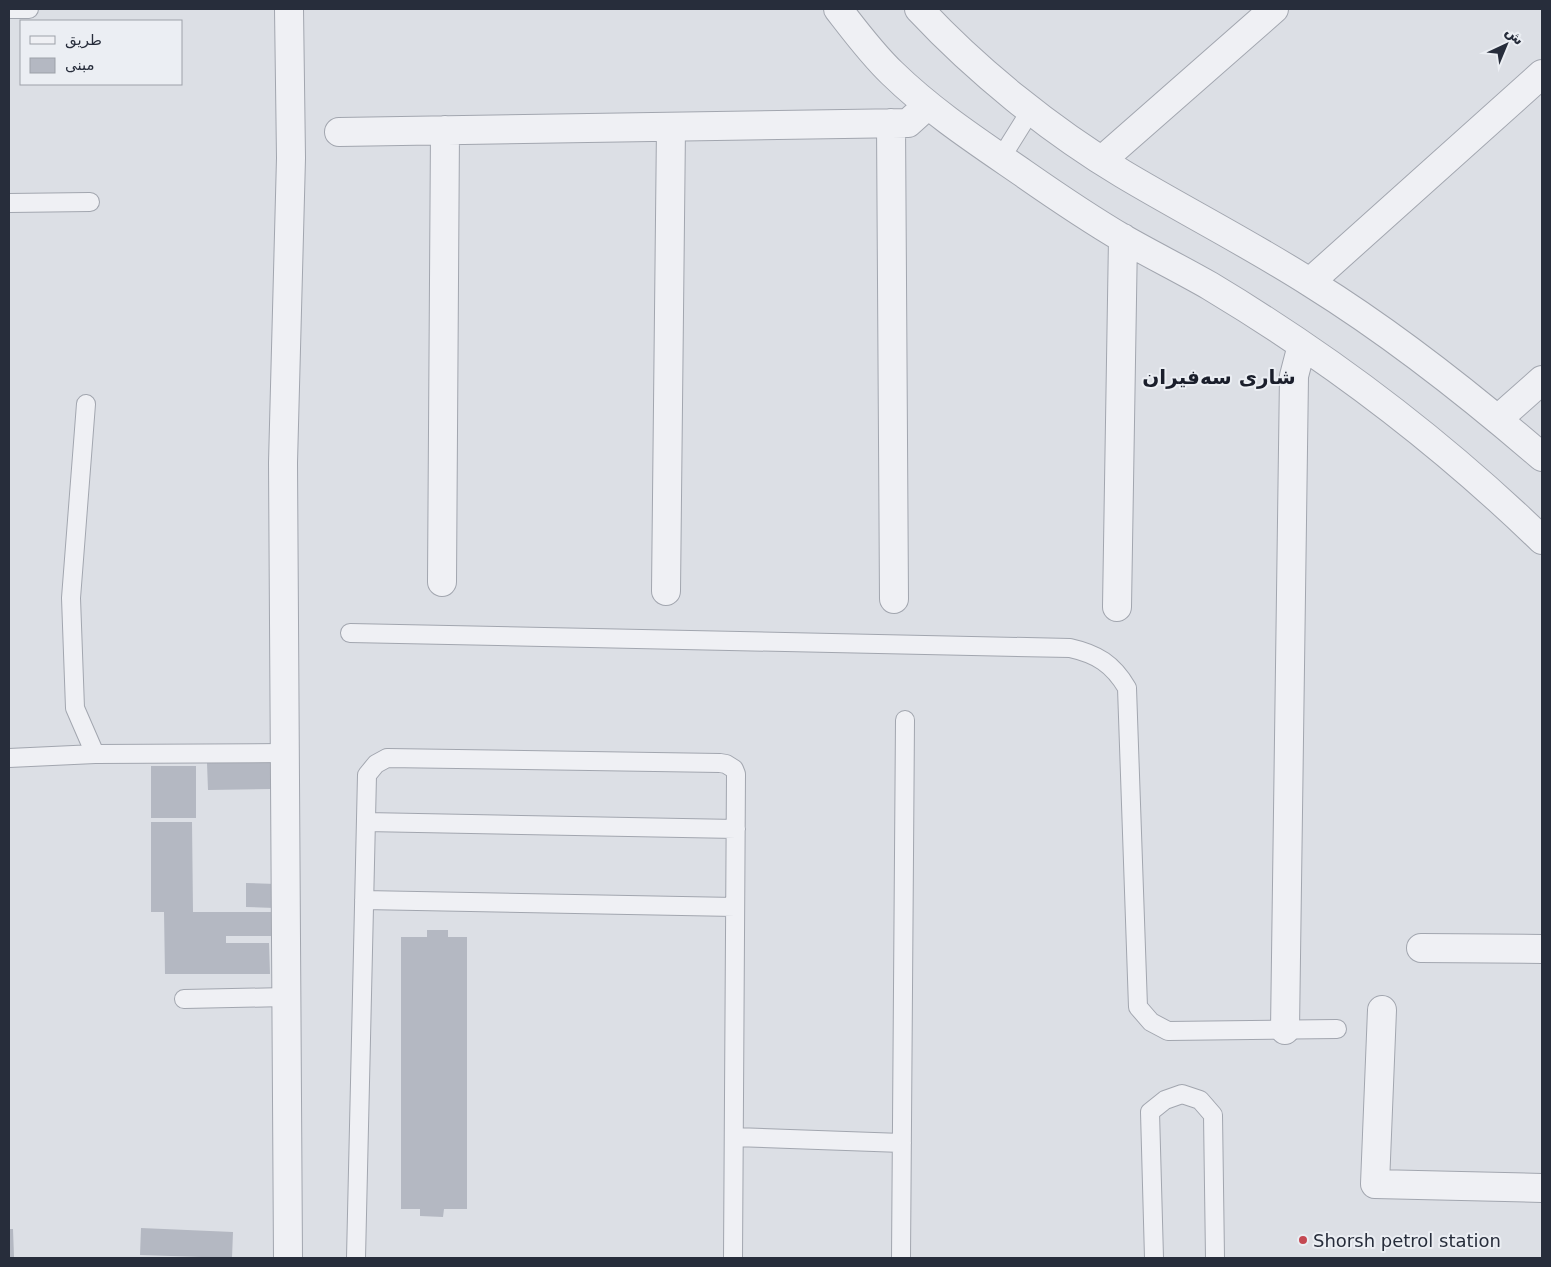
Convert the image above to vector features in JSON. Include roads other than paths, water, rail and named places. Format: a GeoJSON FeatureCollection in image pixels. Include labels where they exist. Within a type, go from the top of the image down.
{"type":"FeatureCollection","features":[{"type":"Feature","properties":{"kind":"street"},"geometry":{"type":"LineString","coordinates":[[288,1258],[283,462],[290,158],[289,9]]}},
{"type":"Feature","properties":{"kind":"street"},"geometry":{"type":"LineString","coordinates":[[838,9],[892,73],[928,106],[953,125],[1123,238],[1210,286],[1349,377],[1419,431],[1507,506],[1542,540]]}},
{"type":"Feature","properties":{"kind":"street"},"geometry":{"type":"LineString","coordinates":[[1102,160],[1274,9]]}},
{"type":"Feature","properties":{"kind":"street"},"geometry":{"type":"LineString","coordinates":[[932,13],[976,65],[1071,140],[1310,282],[1378,327],[1498,420],[1542,457]]}},
{"type":"Feature","properties":{"kind":"street"},"geometry":{"type":"LineString","coordinates":[[1310,282],[1542,74]]}},
{"type":"Feature","properties":{"kind":"street"},"geometry":{"type":"LineString","coordinates":[[338,132],[908,123],[928,106]]}},
{"type":"Feature","properties":{"kind":"street"},"geometry":{"type":"LineString","coordinates":[[891,123],[894,599]]}},
{"type":"Feature","properties":{"kind":"street"},"geometry":{"type":"LineString","coordinates":[[666,591],[672,127]]}},
{"type":"Feature","properties":{"kind":"street"},"geometry":{"type":"LineString","coordinates":[[442,582],[445,130]]}},
{"type":"Feature","properties":{"kind":"street"},"geometry":{"type":"LineString","coordinates":[[1117,607],[1123,238]]}},
{"type":"Feature","properties":{"kind":"street"},"geometry":{"type":"LineString","coordinates":[[1285,1030],[1294,376],[1302,345]]}},
{"type":"Feature","properties":{"kind":"street"},"geometry":{"type":"LineString","coordinates":[[1498,420],[1542,380]]}},
{"type":"Feature","properties":{"kind":"street"},"geometry":{"type":"LineString","coordinates":[[1421,948],[1542,949]]}},
{"type":"Feature","properties":{"kind":"street"},"geometry":{"type":"LineString","coordinates":[[1382,1010],[1375,1184],[1542,1188]]}},
{"type":"Feature","properties":{"kind":"lane"},"geometry":{"type":"LineString","coordinates":[[9,9],[29,9]]}},
{"type":"Feature","properties":{"kind":"lane"},"geometry":{"type":"LineString","coordinates":[[1001,158],[1031,110]]}},
{"type":"Feature","properties":{"kind":"lane"},"geometry":{"type":"LineString","coordinates":[[9,203],[90,202]]}},
{"type":"Feature","properties":{"kind":"lane"},"geometry":{"type":"LineString","coordinates":[[86,404],[71,598],[75,708],[95,754]]}},
{"type":"Feature","properties":{"kind":"lane"},"geometry":{"type":"LineString","coordinates":[[350,633],[1070,648],[1093,654],[1113,668],[1128,688],[1138,1007],[1151,1022],[1168,1031],[1337,1029]]}},
{"type":"Feature","properties":{"kind":"lane"},"geometry":{"type":"LineString","coordinates":[[901,1258],[906,720]]}},
{"type":"Feature","properties":{"kind":"lane"},"geometry":{"type":"LineString","coordinates":[[9,758],[95,754],[285,752]]}},
{"type":"Feature","properties":{"kind":"lane"},"geometry":{"type":"LineString","coordinates":[[356,1258],[367,775],[376,764],[388,758],[720,763],[731,766],[734,769],[736,774],[736,829],[733,1258]]}},
{"type":"Feature","properties":{"kind":"lane"},"geometry":{"type":"LineString","coordinates":[[366,822],[736,829]]}},
{"type":"Feature","properties":{"kind":"lane"},"geometry":{"type":"LineString","coordinates":[[364,900],[735,907]]}},
{"type":"Feature","properties":{"kind":"lane"},"geometry":{"type":"LineString","coordinates":[[184,1000],[286,997]]}},
{"type":"Feature","properties":{"kind":"lane"},"geometry":{"type":"LineString","coordinates":[[1154,1258],[1150,1112],[1165,1100],[1182,1094],[1200,1100],[1212,1115],[1215,1258]]}},
{"type":"Feature","properties":{"kind":"lane"},"geometry":{"type":"LineString","coordinates":[[734,1137],[902,1142]]}},
{"type":"Feature","properties":{"kind":"place","name":"Shorsh petrol station"},"geometry":{"type":"Point","coordinates":[1303,1240]}},
{"type":"Feature","properties":{"kind":"district","name":"شاری سەفیران"},"geometry":{"type":"Point","coordinates":[1219,377]}}]}
